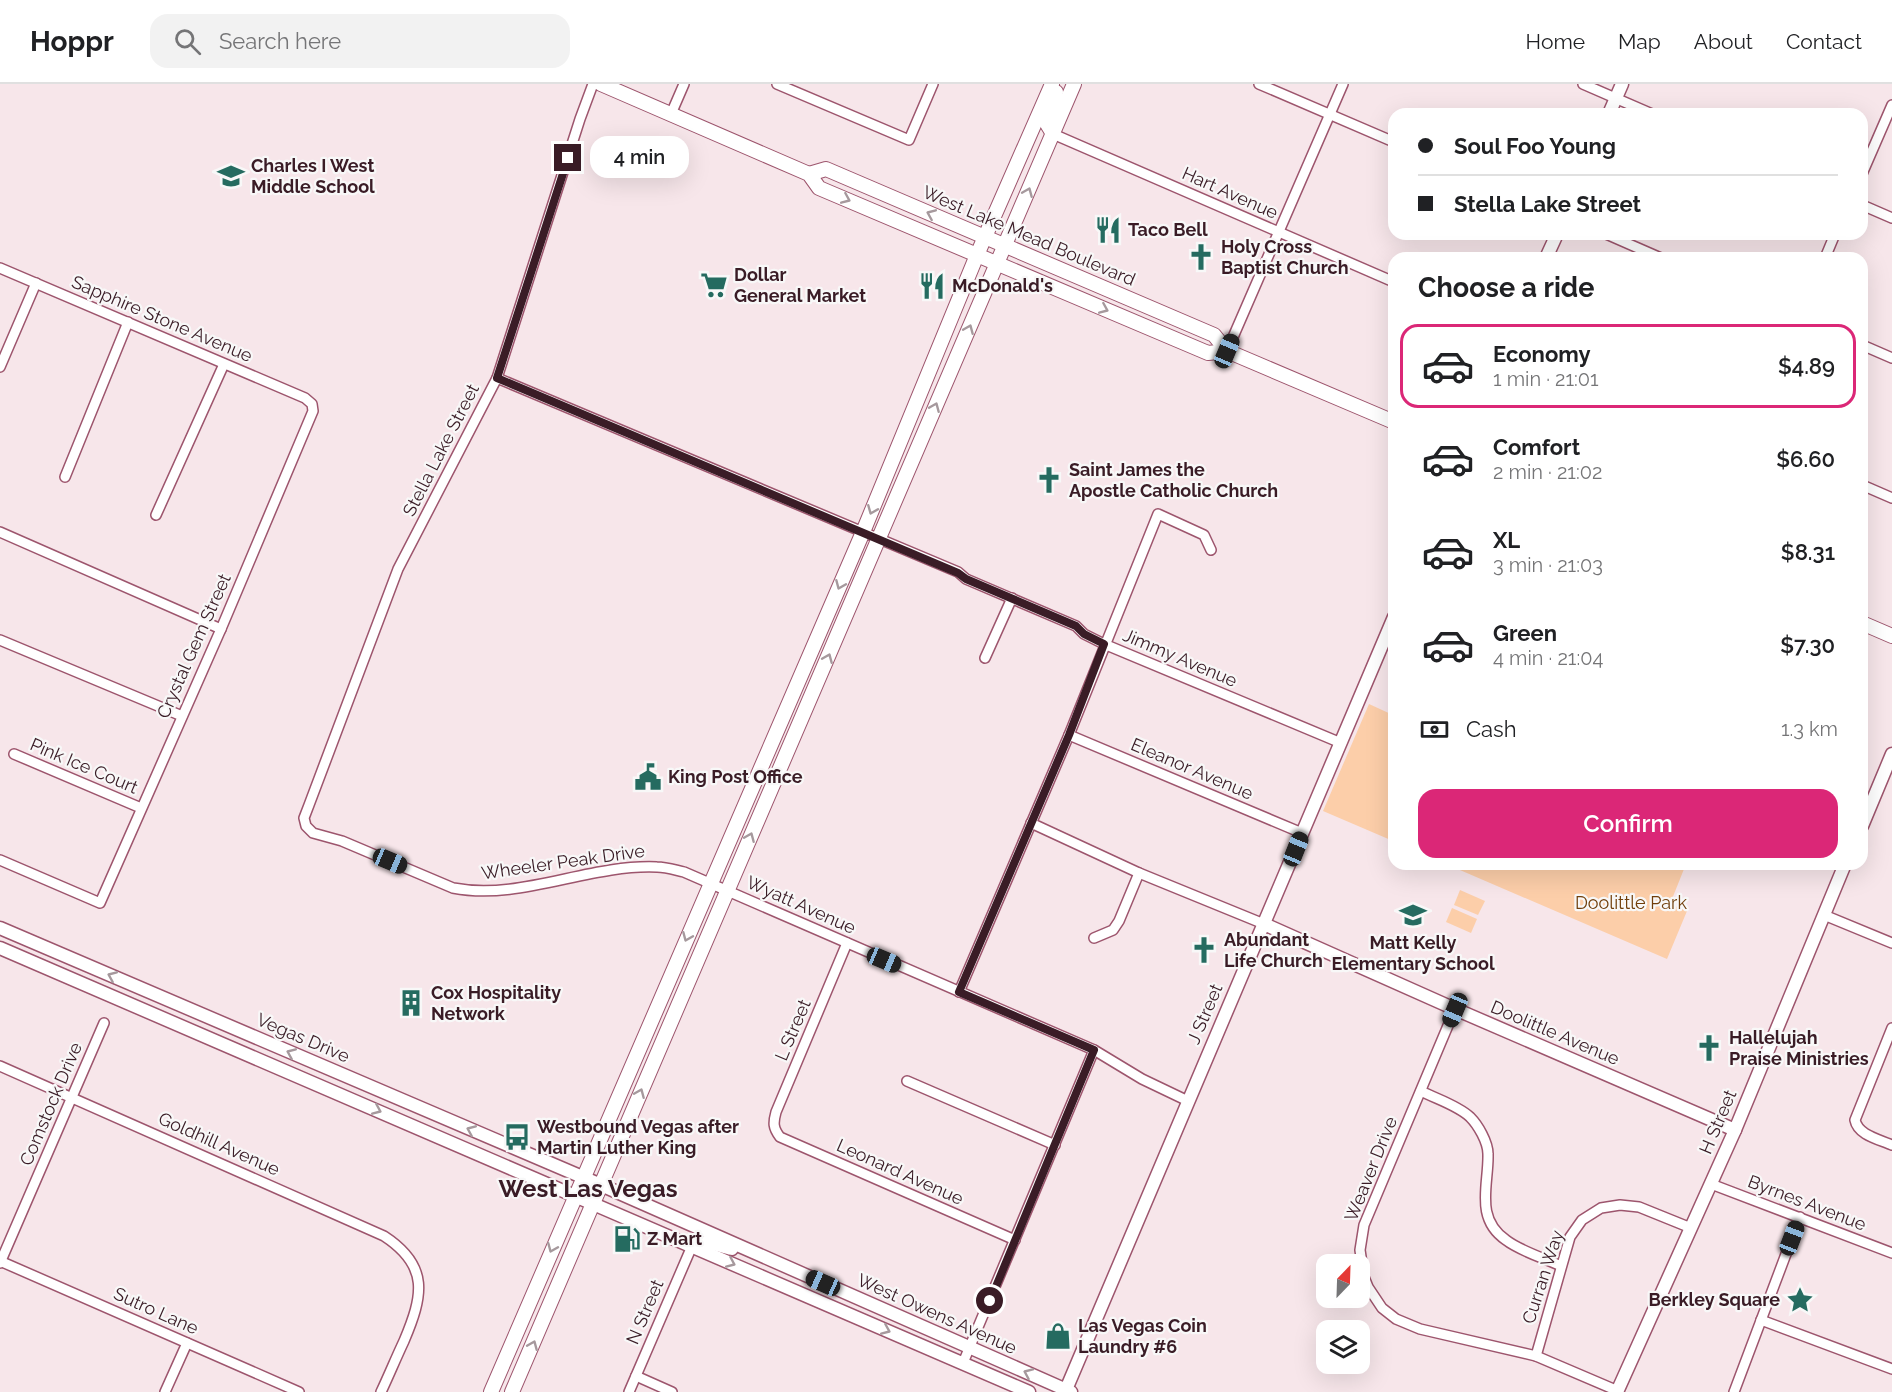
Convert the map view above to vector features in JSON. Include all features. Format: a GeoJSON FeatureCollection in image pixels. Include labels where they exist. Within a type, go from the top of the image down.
{"type":"FeatureCollection","features":[{"type":"Feature","properties":{"kind":"main road","name":"West Lake Mead Boulevard"},"geometry":{"type":"LineString","coordinates":[[601,84],[809,174],[819,188],[1208,353],[1227,351]]}},
{"type":"Feature","properties":{"kind":"main road"},"geometry":{"type":"LineString","coordinates":[[1053,84],[1055,97],[1047,124],[1053,134]]}},
{"type":"Feature","properties":{"kind":"main road"},"geometry":{"type":"LineString","coordinates":[[512,1392],[584,1199],[710,883],[863,532],[977,255],[1053,84]]}},
{"type":"Feature","properties":{"kind":"main road"},"geometry":{"type":"LineString","coordinates":[[491,1392],[584,1199],[727,890],[1074,84]]}},
{"type":"Feature","properties":{"kind":"main road"},"geometry":{"type":"LineString","coordinates":[[1611,108],[1622,84]]}},
{"type":"Feature","properties":{"kind":"main road","name":"West Lake Mead Boulevard"},"geometry":{"type":"LineString","coordinates":[[809,174],[826,169],[1214,335],[1227,351],[1388,419]]}},
{"type":"Feature","properties":{"kind":"main road"},"geometry":{"type":"LineString","coordinates":[[1124,317],[1135,311],[1152,319],[1166,315]]}},
{"type":"Feature","properties":{"kind":"main road"},"geometry":{"type":"LineString","coordinates":[[908,472],[905,458],[915,425],[912,414]]}},
{"type":"Feature","properties":{"kind":"main road"},"geometry":{"type":"LineString","coordinates":[[1868,626],[1892,636]]}},
{"type":"Feature","properties":{"kind":"main road","name":"J Street"},"geometry":{"type":"LineString","coordinates":[[1067,1391],[1388,630]]}},
{"type":"Feature","properties":{"kind":"main road"},"geometry":{"type":"LineString","coordinates":[[1868,812],[1892,754]]}},
{"type":"Feature","properties":{"kind":"main road","name":"H Street"},"geometry":{"type":"LineString","coordinates":[[1617,1392],[1735,1130],[1843,870]]}},
{"type":"Feature","properties":{"kind":"main road","name":"Doolittle Avenue"},"geometry":{"type":"LineString","coordinates":[[1264,924],[1455,1010],[1735,1130]]}},
{"type":"Feature","properties":{"kind":"main road","name":"Vegas Drive"},"geometry":{"type":"LineString","coordinates":[[0,928],[591,1182]]}},
{"type":"Feature","properties":{"kind":"main road","name":"Vegas Drive"},"geometry":{"type":"LineString","coordinates":[[0,948],[584,1199]]}},
{"type":"Feature","properties":{"kind":"main road"},"geometry":{"type":"LineString","coordinates":[[183,1027],[190,1010]]}},
{"type":"Feature","properties":{"kind":"main road","name":"West Owens Avenue"},"geometry":{"type":"LineString","coordinates":[[591,1182],[1067,1391]]}},
{"type":"Feature","properties":{"kind":"main road","name":"West Owens Avenue"},"geometry":{"type":"LineString","coordinates":[[584,1199],[1029,1392]]}},
{"type":"Feature","properties":{"kind":"main road"},"geometry":{"type":"LineString","coordinates":[[692,1246],[706,1242],[751,1252]]}},
{"type":"Feature","properties":{"kind":"main road"},"geometry":{"type":"LineString","coordinates":[[834,1308],[841,1291]]}},
{"type":"Feature","properties":{"kind":"street","name":"Stella Lake Street"},"geometry":{"type":"LineString","coordinates":[[306,826],[304,818],[398,569],[497,378],[593,84]]}},
{"type":"Feature","properties":{"kind":"street"},"geometry":{"type":"LineString","coordinates":[[671,114],[684,84]]}},
{"type":"Feature","properties":{"kind":"street"},"geometry":{"type":"LineString","coordinates":[[777,84],[909,140],[933,84]]}},
{"type":"Feature","properties":{"kind":"street"},"geometry":{"type":"LineString","coordinates":[[1259,84],[1388,139]]}},
{"type":"Feature","properties":{"kind":"street"},"geometry":{"type":"LineString","coordinates":[[1227,351],[1343,84]]}},
{"type":"Feature","properties":{"kind":"street"},"geometry":{"type":"LineString","coordinates":[[1583,84],[1638,108]]}},
{"type":"Feature","properties":{"kind":"street"},"geometry":{"type":"LineString","coordinates":[[1868,160],[1892,105]]}},
{"type":"Feature","properties":{"kind":"street","name":"Hart Avenue"},"geometry":{"type":"LineString","coordinates":[[1053,134],[1388,279]]}},
{"type":"Feature","properties":{"kind":"street"},"geometry":{"type":"LineString","coordinates":[[1868,208],[1892,218]]}},
{"type":"Feature","properties":{"kind":"street"},"geometry":{"type":"LineString","coordinates":[[1619,240],[1647,252]]}},
{"type":"Feature","properties":{"kind":"street","name":"Sapphire Stone Avenue"},"geometry":{"type":"LineString","coordinates":[[0,268],[310,401]]}},
{"type":"Feature","properties":{"kind":"street"},"geometry":{"type":"LineString","coordinates":[[0,367],[36,283]]}},
{"type":"Feature","properties":{"kind":"street"},"geometry":{"type":"LineString","coordinates":[[65,477],[128,322]]}},
{"type":"Feature","properties":{"kind":"street"},"geometry":{"type":"LineString","coordinates":[[1868,348],[1892,358]]}},
{"type":"Feature","properties":{"kind":"street"},"geometry":{"type":"LineString","coordinates":[[156,515],[224,364]]}},
{"type":"Feature","properties":{"kind":"street","name":"Jimmy Avenue"},"geometry":{"type":"LineString","coordinates":[[497,378],[879,538],[1076,626],[1084,634],[1104,644],[1341,743]]}},
{"type":"Feature","properties":{"kind":"street","name":"Crystal Gem Street"},"geometry":{"type":"LineString","coordinates":[[0,860],[100,903],[312,416],[310,401]]}},
{"type":"Feature","properties":{"kind":"street"},"geometry":{"type":"LineString","coordinates":[[1868,488],[1892,498]]}},
{"type":"Feature","properties":{"kind":"street"},"geometry":{"type":"LineString","coordinates":[[959,992],[1069,735],[1158,514],[1204,535],[1211,549]]}},
{"type":"Feature","properties":{"kind":"street"},"geometry":{"type":"LineString","coordinates":[[0,532],[221,629]]}},
{"type":"Feature","properties":{"kind":"street"},"geometry":{"type":"LineString","coordinates":[[985,658],[1012,598]]}},
{"type":"Feature","properties":{"kind":"street"},"geometry":{"type":"LineString","coordinates":[[0,640],[182,716]]}},
{"type":"Feature","properties":{"kind":"street","name":"Eleanor Avenue"},"geometry":{"type":"LineString","coordinates":[[1069,735],[1302,833]]}},
{"type":"Feature","properties":{"kind":"street","name":"Pink Ice Court"},"geometry":{"type":"LineString","coordinates":[[14,754],[141,808]]}},
{"type":"Feature","properties":{"kind":"street","name":"Doolittle Avenue"},"geometry":{"type":"LineString","coordinates":[[1031,823],[1139,873],[1264,924]]}},
{"type":"Feature","properties":{"kind":"street","name":"Wheeler Peak Drive"},"geometry":{"type":"LineString","coordinates":[[306,826],[313,833],[342,841],[453,888],[470,891],[495,891],[634,867],[659,867],[684,872],[727,890]]}},
{"type":"Feature","properties":{"kind":"street"},"geometry":{"type":"LineString","coordinates":[[1094,938],[1113,930],[1139,873]]}},
{"type":"Feature","properties":{"kind":"street","name":"Wyatt Avenue"},"geometry":{"type":"LineString","coordinates":[[727,890],[1094,1050],[1142,1079],[1188,1101]]}},
{"type":"Feature","properties":{"kind":"street"},"geometry":{"type":"LineString","coordinates":[[1824,915],[1892,944]]}},
{"type":"Feature","properties":{"kind":"street","name":"L Street"},"geometry":{"type":"LineString","coordinates":[[775,1130],[773,1122],[776,1112],[847,943]]}},
{"type":"Feature","properties":{"kind":"street","name":"Weaver Drive"},"geometry":{"type":"LineString","coordinates":[[1455,1010],[1364,1225],[1361,1238],[1361,1264],[1368,1287],[1382,1308],[1405,1324],[1536,1356],[1617,1392]]}},
{"type":"Feature","properties":{"kind":"street","name":"Comstock Drive"},"geometry":{"type":"LineString","coordinates":[[0,1261],[104,1023]]}},
{"type":"Feature","properties":{"kind":"street"},"geometry":{"type":"LineString","coordinates":[[1892,1028],[1889,1043],[1855,1119],[1856,1126],[1861,1131],[1892,1144]]}},
{"type":"Feature","properties":{"kind":"street"},"geometry":{"type":"LineString","coordinates":[[963,1363],[1094,1050]]}},
{"type":"Feature","properties":{"kind":"street","name":"Goldhill Avenue"},"geometry":{"type":"LineString","coordinates":[[0,1066],[384,1236],[398,1245],[414,1266],[419,1290],[418,1303],[381,1392]]}},
{"type":"Feature","properties":{"kind":"street"},"geometry":{"type":"LineString","coordinates":[[907,1081],[1055,1145]]}},
{"type":"Feature","properties":{"kind":"street"},"geometry":{"type":"LineString","coordinates":[[1420,1091],[1463,1111],[1472,1119],[1485,1141],[1488,1153],[1485,1205],[1496,1231],[1506,1240],[1561,1266]]}},
{"type":"Feature","properties":{"kind":"street","name":"Leonard Avenue"},"geometry":{"type":"LineString","coordinates":[[775,1130],[780,1137],[1015,1240]]}},
{"type":"Feature","properties":{"kind":"street","name":"Byrnes Avenue"},"geometry":{"type":"LineString","coordinates":[[1711,1184],[1892,1253]]}},
{"type":"Feature","properties":{"kind":"street","name":"Curran Way"},"geometry":{"type":"LineString","coordinates":[[1536,1356],[1570,1237],[1582,1220],[1601,1208],[1613,1205],[1640,1207],[1691,1228]]}},
{"type":"Feature","properties":{"kind":"street"},"geometry":{"type":"LineString","coordinates":[[1734,1392],[1800,1217]]}},
{"type":"Feature","properties":{"kind":"street","name":"N Street"},"geometry":{"type":"LineString","coordinates":[[629,1392],[692,1246]]}},
{"type":"Feature","properties":{"kind":"street","name":"Sutro Lane"},"geometry":{"type":"LineString","coordinates":[[0,1261],[299,1392]]}},
{"type":"Feature","properties":{"kind":"street"},"geometry":{"type":"LineString","coordinates":[[1761,1320],[1892,1369]]}},
{"type":"Feature","properties":{"kind":"street"},"geometry":{"type":"LineString","coordinates":[[165,1392],[188,1343]]}},
{"type":"Feature","properties":{"kind":"street"},"geometry":{"type":"LineString","coordinates":[[636,1376],[672,1392]]}},
{"type":"Feature","properties":{"kind":"green space"},"geometry":{"type":"Polygon","coordinates":[[[1369,704],[1388,713],[1388,839],[1323,811],[1369,704]]]}},
{"type":"Feature","properties":{"kind":"green space","name":"Doolittle Park"},"geometry":{"type":"Polygon","coordinates":[[[1460,870],[1684,870],[1670,904],[1687,911],[1667,959],[1460,870]]]}},
{"type":"Feature","properties":{"kind":"green space"},"geometry":{"type":"Polygon","coordinates":[[[1460,890],[1485,901],[1478,915],[1454,905],[1460,890]]]}},
{"type":"Feature","properties":{"kind":"green space"},"geometry":{"type":"Polygon","coordinates":[[[1452,908],[1477,919],[1471,933],[1446,922],[1452,908]]]}},
{"type":"Feature","properties":{"kind":"place","name":"Charles I West Middle School"},"geometry":{"type":"Point","coordinates":[231,176]}},
{"type":"Feature","properties":{"kind":"place","name":"Taco Bell"},"geometry":{"type":"Point","coordinates":[1108,230]}},
{"type":"Feature","properties":{"kind":"place","name":"Holy Cross Baptist Church"},"geometry":{"type":"Point","coordinates":[1201,257]}},
{"type":"Feature","properties":{"kind":"place","name":"Dollar General Market"},"geometry":{"type":"Point","coordinates":[714,285]}},
{"type":"Feature","properties":{"kind":"place","name":"McDonald's"},"geometry":{"type":"Point","coordinates":[932,286]}},
{"type":"Feature","properties":{"kind":"place","name":"Saint James the Apostle Catholic Church"},"geometry":{"type":"Point","coordinates":[1049,480]}},
{"type":"Feature","properties":{"kind":"place","name":"King Post Office"},"geometry":{"type":"Point","coordinates":[648,777]}},
{"type":"Feature","properties":{"kind":"place","name":"Matt Kelly Elementary School"},"geometry":{"type":"Point","coordinates":[1413,915]}},
{"type":"Feature","properties":{"kind":"place","name":"Abundant Life Church"},"geometry":{"type":"Point","coordinates":[1204,950]}},
{"type":"Feature","properties":{"kind":"place","name":"Cox Hospitality Network"},"geometry":{"type":"Point","coordinates":[411,1003]}},
{"type":"Feature","properties":{"kind":"place","name":"Hallelujah Praise Ministries"},"geometry":{"type":"Point","coordinates":[1709,1048]}},
{"type":"Feature","properties":{"kind":"place","name":"Westbound Vegas after Martin Luther King"},"geometry":{"type":"Point","coordinates":[517,1137]}},
{"type":"Feature","properties":{"kind":"place","name":"Z Mart"},"geometry":{"type":"Point","coordinates":[627,1239]}},
{"type":"Feature","properties":{"kind":"place","name":"Berkley Square"},"geometry":{"type":"Point","coordinates":[1800,1300]}},
{"type":"Feature","properties":{"kind":"place","name":"Las Vegas Coin Laundry #6"},"geometry":{"type":"Point","coordinates":[1058,1336]}},
{"type":"Feature","properties":{"kind":"district","name":"West Las Vegas"},"geometry":{"type":"Point","coordinates":[588,1189]}},
{"type":"Feature","properties":{"kind":"route"},"geometry":{"type":"LineString","coordinates":[[568,158],[497,378],[879,538],[958,573],[966,579],[1076,626],[1084,634],[1104,644],[1069,735],[959,992],[1094,1050],[990,1301]]}}]}
